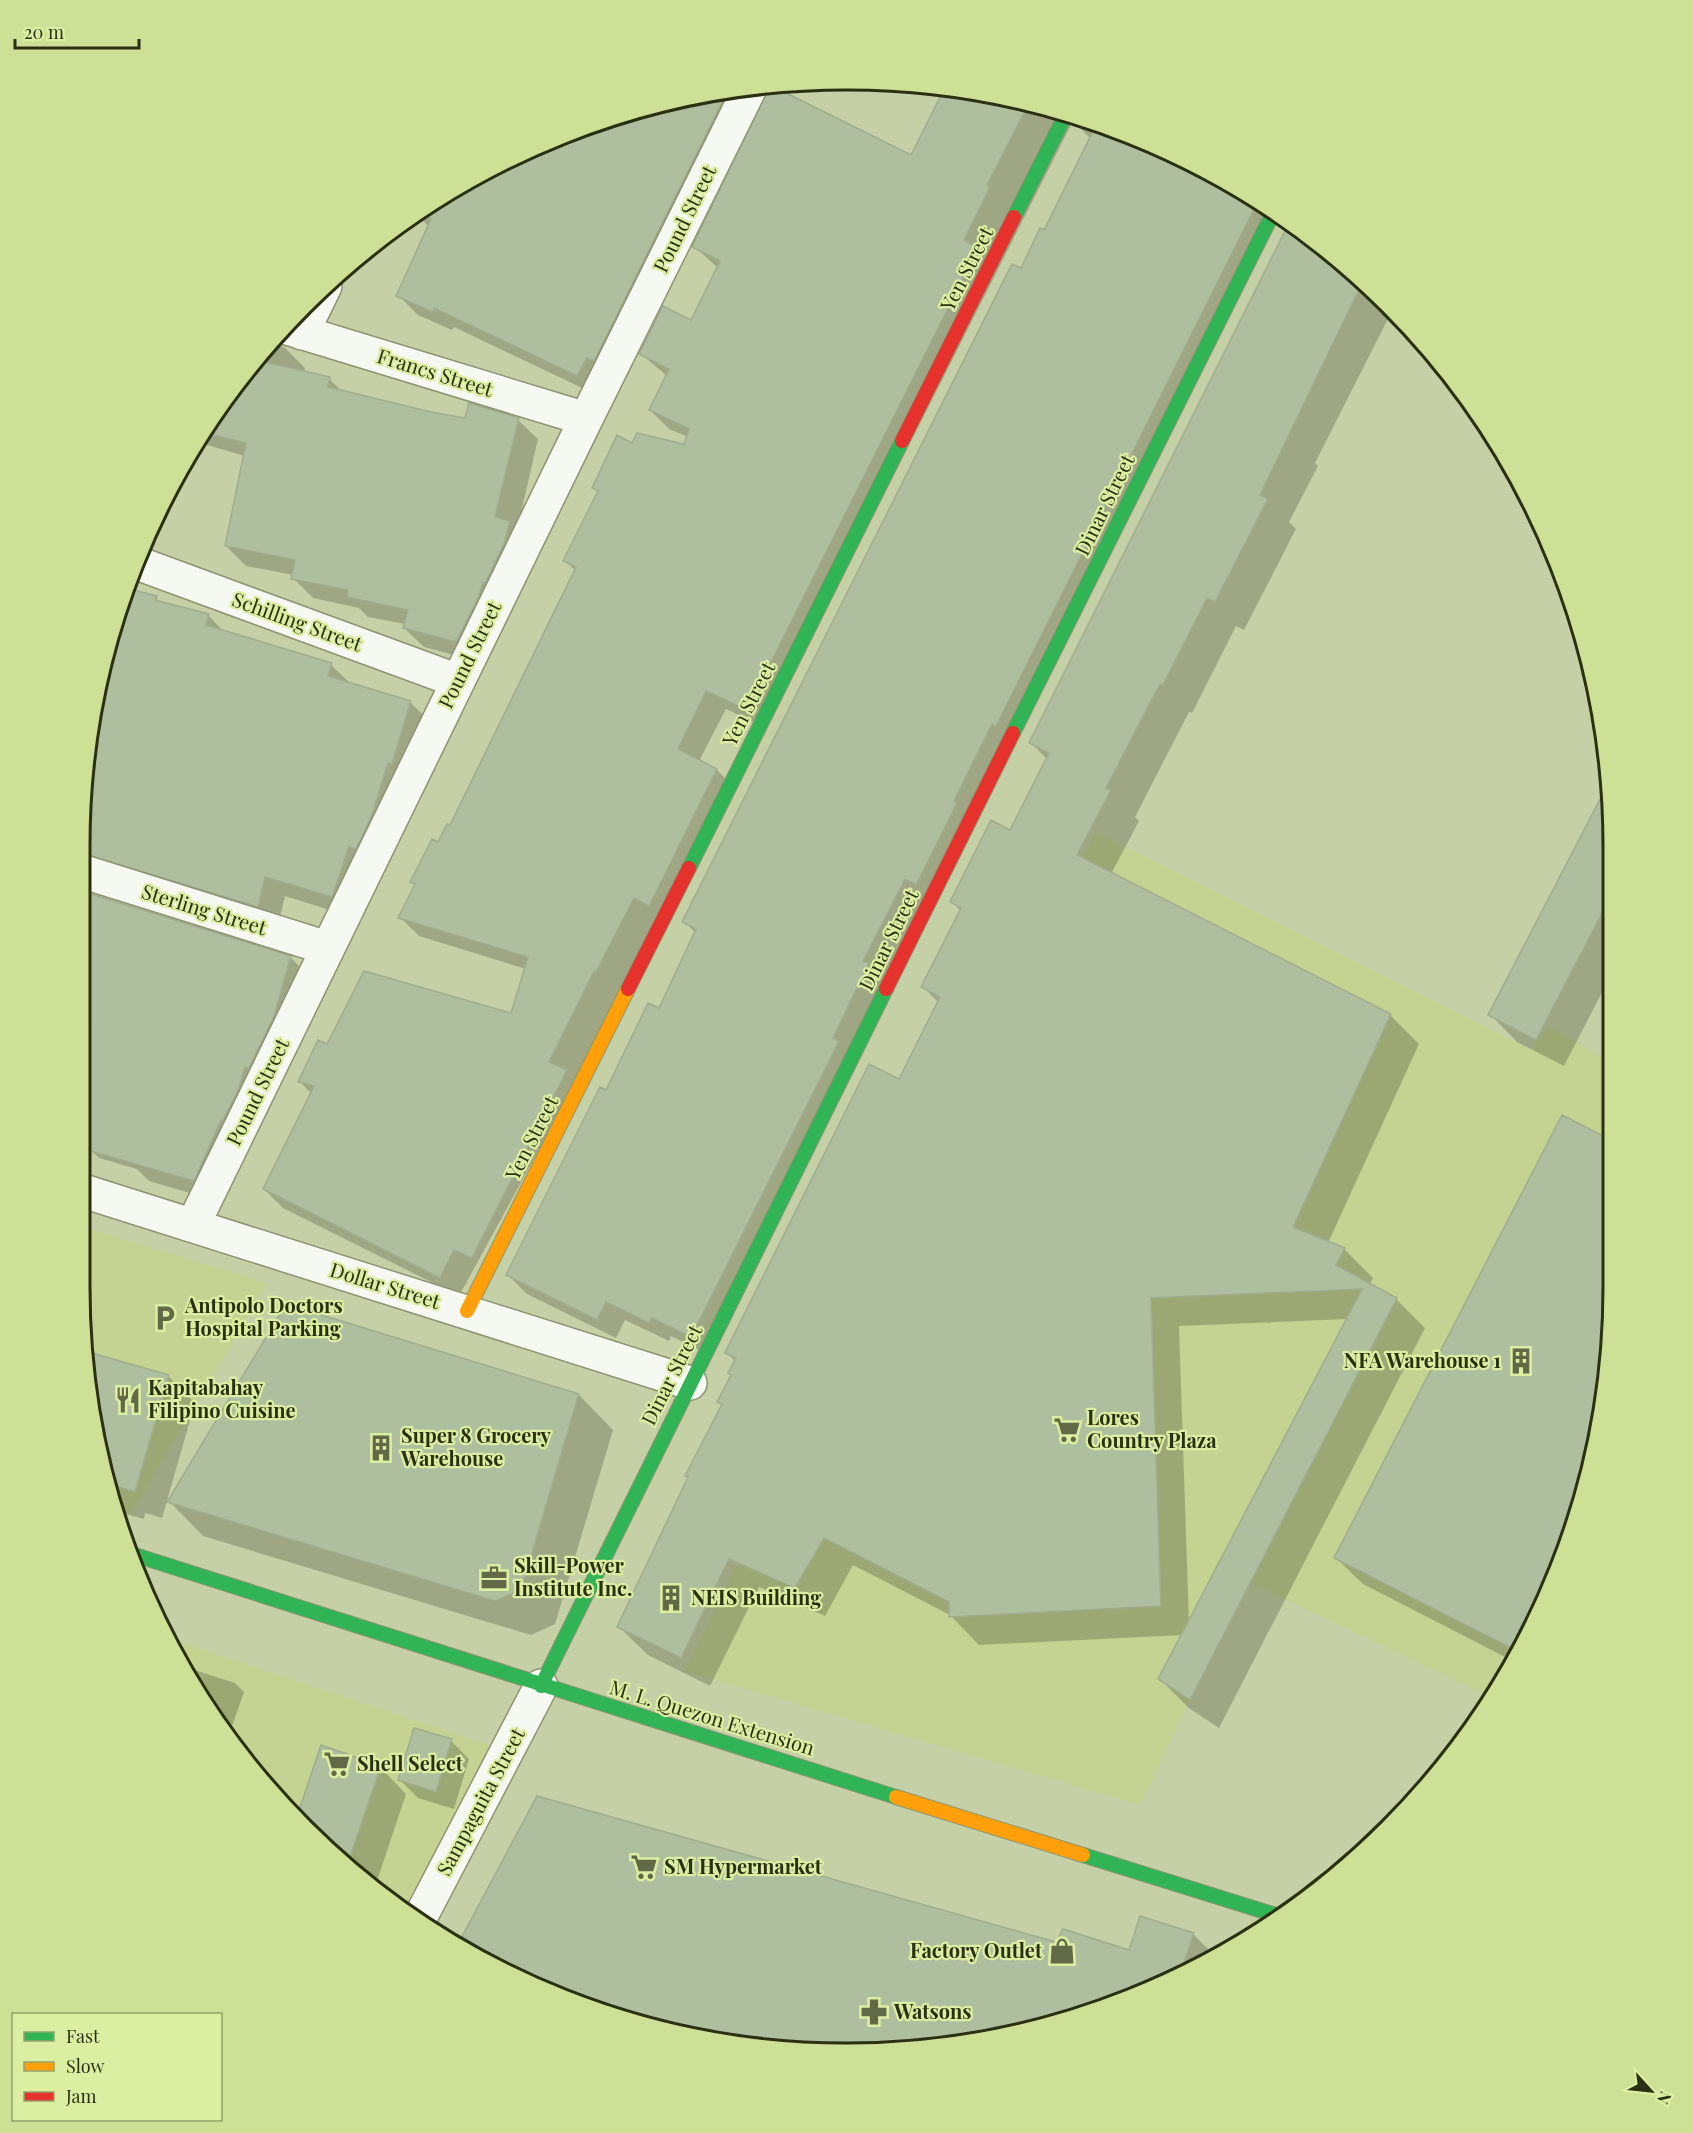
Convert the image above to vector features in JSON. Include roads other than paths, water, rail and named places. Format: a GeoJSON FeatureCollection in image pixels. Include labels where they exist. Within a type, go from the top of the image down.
{"type":"FeatureCollection","features":[{"type":"Feature","properties":{"kind":"street","name":"Pound Street"},"geometry":{"type":"LineString","coordinates":[[193,1225],[585,419],[747,96]]}},
{"type":"Feature","properties":{"kind":"street","name":"Yen Street"},"geometry":{"type":"LineString","coordinates":[[467,1311],[1062,122]]}},
{"type":"Feature","properties":{"kind":"street","name":"Dinar Street"},"geometry":{"type":"LineString","coordinates":[[541,1686],[1270,219]]}},
{"type":"Feature","properties":{"kind":"street","name":"Francs Street"},"geometry":{"type":"LineString","coordinates":[[295,330],[585,419]]}},
{"type":"Feature","properties":{"kind":"street","name":"Schilling Street"},"geometry":{"type":"LineString","coordinates":[[145,566],[458,681]]}},
{"type":"Feature","properties":{"kind":"street","name":"Sterling Street"},"geometry":{"type":"LineString","coordinates":[[90,874],[327,948]]}},
{"type":"Feature","properties":{"kind":"street","name":"Dollar Street"},"geometry":{"type":"LineString","coordinates":[[90,1193],[690,1383]]}},
{"type":"Feature","properties":{"kind":"street","name":"M. L. Quezon Extension"},"geometry":{"type":"LineString","coordinates":[[140,1557],[541,1686],[1271,1913]]}},
{"type":"Feature","properties":{"kind":"street","name":"Sampaguita Street"},"geometry":{"type":"LineString","coordinates":[[422,1913],[541,1686]]}},
{"type":"Feature","properties":{"kind":"place","name":"Antipolo Doctors Hospital Parking"},"geometry":{"type":"Point","coordinates":[165,1318]}},
{"type":"Feature","properties":{"kind":"place","name":"NFA Warehouse 1"},"geometry":{"type":"Point","coordinates":[1521,1361]}},
{"type":"Feature","properties":{"kind":"place","name":"Kapitabahay Filipino Cuisine"},"geometry":{"type":"Point","coordinates":[128,1400]}},
{"type":"Feature","properties":{"kind":"place","name":"Lores Country Plaza"},"geometry":{"type":"Point","coordinates":[1067,1430]}},
{"type":"Feature","properties":{"kind":"place","name":"Super 8 Grocery Warehouse"},"geometry":{"type":"Point","coordinates":[381,1448]}},
{"type":"Feature","properties":{"kind":"place","name":"Skill-Power Institute Inc."},"geometry":{"type":"Point","coordinates":[494,1578]}},
{"type":"Feature","properties":{"kind":"place","name":"NEIS Building"},"geometry":{"type":"Point","coordinates":[671,1598]}},
{"type":"Feature","properties":{"kind":"place","name":"Shell Select"},"geometry":{"type":"Point","coordinates":[337,1764]}},
{"type":"Feature","properties":{"kind":"place","name":"SM Hypermarket"},"geometry":{"type":"Point","coordinates":[644,1867]}},
{"type":"Feature","properties":{"kind":"place","name":"Factory Outlet"},"geometry":{"type":"Point","coordinates":[1062,1951]}},
{"type":"Feature","properties":{"kind":"place","name":"Watsons"},"geometry":{"type":"Point","coordinates":[874,2012]}}]}
